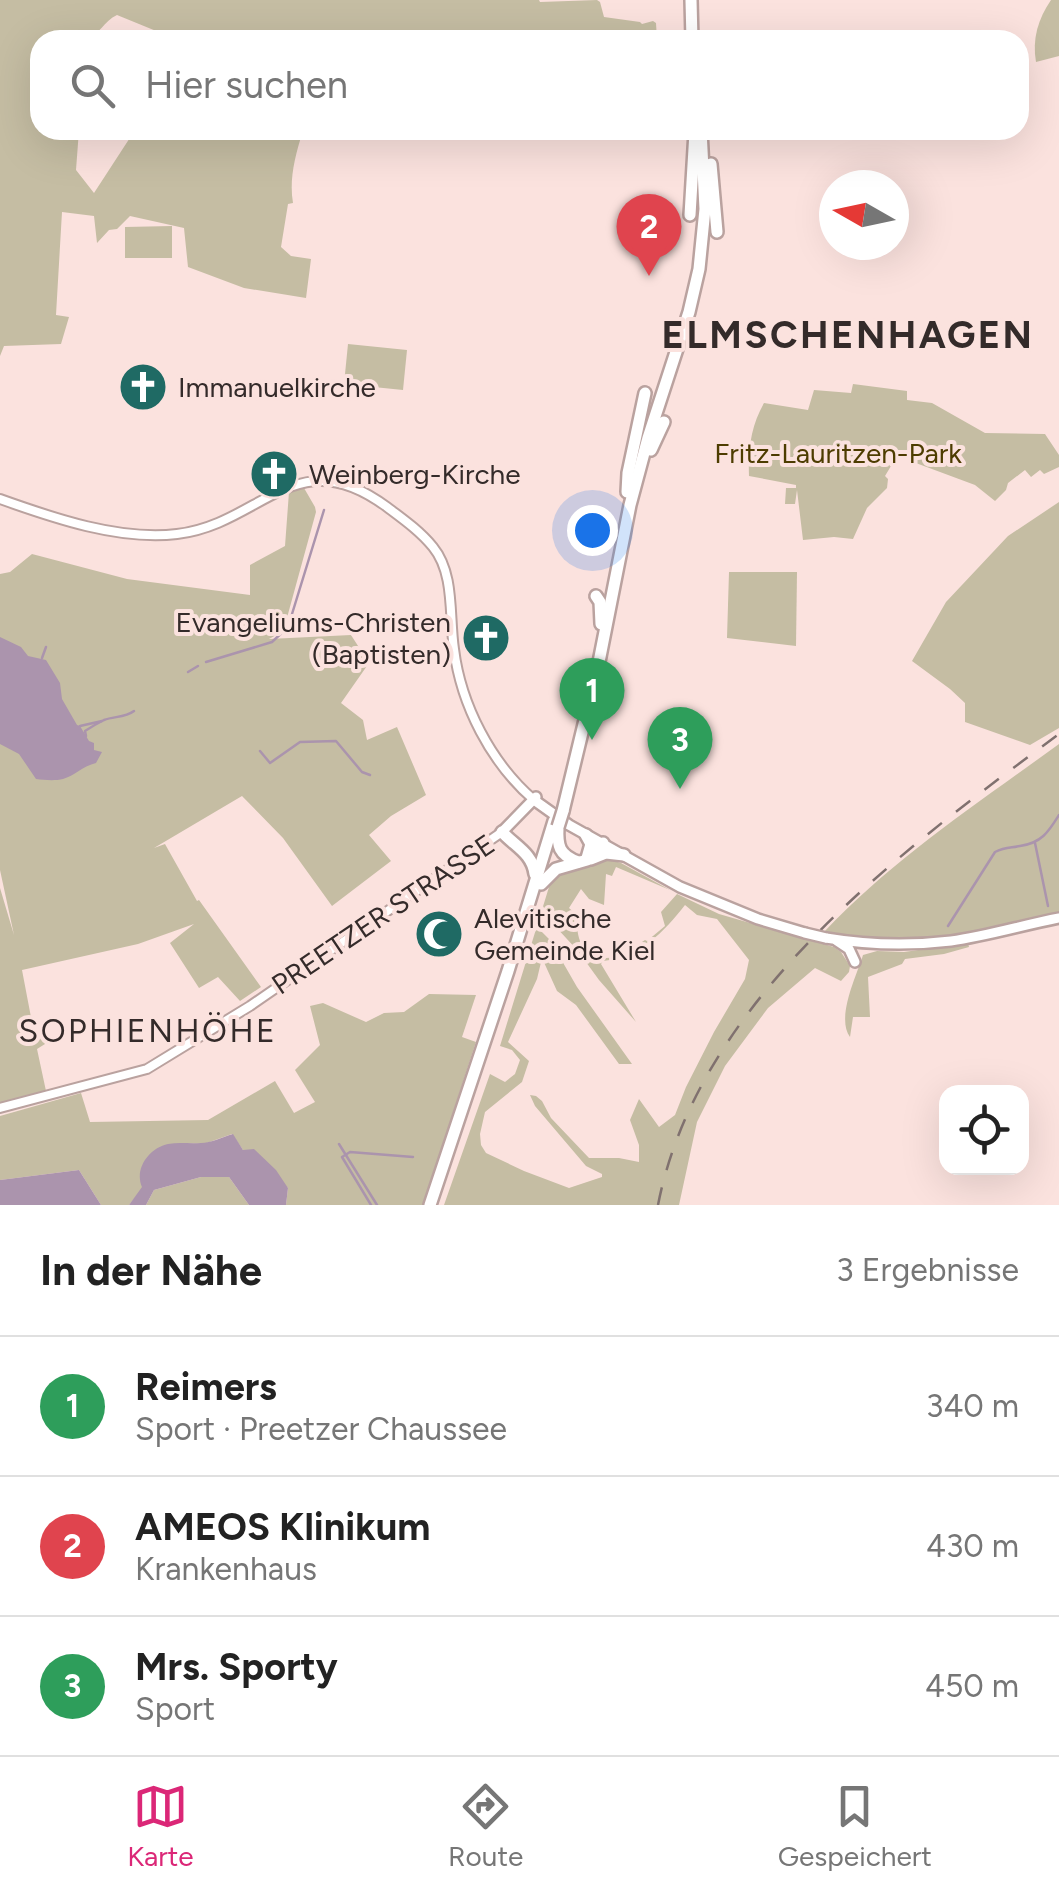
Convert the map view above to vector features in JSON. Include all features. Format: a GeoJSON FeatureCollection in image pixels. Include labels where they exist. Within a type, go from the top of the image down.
{"type":"FeatureCollection","features":[{"type":"Feature","properties":{"kind":"highway"},"geometry":{"type":"LineString","coordinates":[[688,0],[689,30]]}},
{"type":"Feature","properties":{"kind":"highway"},"geometry":{"type":"LineString","coordinates":[[690,215],[698,140]]}},
{"type":"Feature","properties":{"kind":"highway"},"geometry":{"type":"LineString","coordinates":[[582,861],[561,852],[557,818],[618,533],[699,270],[705,208],[700,140]]}},
{"type":"Feature","properties":{"kind":"highway"},"geometry":{"type":"LineString","coordinates":[[702,140],[712,172],[717,232]]}},
{"type":"Feature","properties":{"kind":"highway"},"geometry":{"type":"LineString","coordinates":[[433,1205],[538,884],[592,692],[645,393]]}},
{"type":"Feature","properties":{"kind":"highway"},"geometry":{"type":"LineString","coordinates":[[628,499],[664,422]]}},
{"type":"Feature","properties":{"kind":"highway"},"geometry":{"type":"LineString","coordinates":[[596,596],[601,624]]}},
{"type":"Feature","properties":{"kind":"highway"},"geometry":{"type":"LineString","coordinates":[[592,692],[602,672]]}},
{"type":"Feature","properties":{"kind":"highway"},"geometry":{"type":"LineString","coordinates":[[521,848],[538,844],[557,818]]}},
{"type":"Feature","properties":{"kind":"highway"},"geometry":{"type":"LineString","coordinates":[[502,832],[533,863],[538,884]]}},
{"type":"Feature","properties":{"kind":"highway"},"geometry":{"type":"LineString","coordinates":[[582,861],[591,844],[586,835]]}},
{"type":"Feature","properties":{"kind":"highway"},"geometry":{"type":"LineString","coordinates":[[582,861],[604,843]]}},
{"type":"Feature","properties":{"kind":"highway"},"geometry":{"type":"LineString","coordinates":[[538,884],[556,869],[606,853],[624,855]]}},
{"type":"Feature","properties":{"kind":"main road"},"geometry":{"type":"LineString","coordinates":[[535,798],[586,835],[680,887],[804,933],[879,945],[938,942],[1059,918]]}},
{"type":"Feature","properties":{"kind":"main road"},"geometry":{"type":"LineString","coordinates":[[535,798],[604,843]]}},
{"type":"Feature","properties":{"kind":"main road","name":"PREETZER STRASSE"},"geometry":{"type":"LineString","coordinates":[[502,832],[535,798]]}},
{"type":"Feature","properties":{"kind":"main road"},"geometry":{"type":"LineString","coordinates":[[525,810],[543,807]]}},
{"type":"Feature","properties":{"kind":"main road"},"geometry":{"type":"LineString","coordinates":[[830,938],[849,949],[855,962]]}},
{"type":"Feature","properties":{"kind":"street"},"geometry":{"type":"LineString","coordinates":[[0,499],[70,522],[167,535],[214,525],[289,486],[312,481],[350,484],[372,496],[438,553],[449,592],[454,651],[466,702],[484,738],[518,784],[535,798]]}},
{"type":"Feature","properties":{"kind":"street","name":"PREETZER STRASSE"},"geometry":{"type":"LineString","coordinates":[[0,1108],[147,1069],[250,1006],[502,832]]}},
{"type":"Feature","properties":{"kind":"green space"},"geometry":{"type":"Polygon","coordinates":[[[0,0],[597,0],[604,17],[656,23],[656,30],[154,30],[117,15],[99,30],[30,30],[30,140],[78,140],[76,170],[94,193],[128,140],[300,140],[292,177],[293,203],[288,204],[281,247],[291,256],[311,259],[306,298],[244,288],[188,267],[184,228],[130,216],[97,243],[94,216],[62,212],[56,315],[69,317],[61,344],[4,346],[0,356],[0,0]]]}},
{"type":"Feature","properties":{"kind":"green space"},"geometry":{"type":"Polygon","coordinates":[[[1051,0],[1059,0],[1059,56],[1036,62],[1037,29],[1051,0]]]}},
{"type":"Feature","properties":{"kind":"green space"},"geometry":{"type":"Polygon","coordinates":[[[172,226],[172,258],[125,258],[125,227],[172,226]]]}},
{"type":"Feature","properties":{"kind":"green space"},"geometry":{"type":"Polygon","coordinates":[[[348,344],[407,350],[403,390],[344,384],[348,344]]]}},
{"type":"Feature","properties":{"kind":"green space","name":"Fritz-Lauritzen-Park"},"geometry":{"type":"Polygon","coordinates":[[[853,384],[907,391],[907,400],[932,403],[985,433],[1045,434],[1059,455],[1059,467],[1044,474],[1040,470],[1031,477],[1025,470],[1008,483],[995,501],[975,485],[897,456],[885,476],[887,488],[867,508],[853,539],[803,540],[797,490],[795,504],[785,504],[786,488],[796,485],[749,476],[756,420],[764,403],[808,410],[814,390],[851,393],[853,384]]]}},
{"type":"Feature","properties":{"kind":"green space"},"geometry":{"type":"Polygon","coordinates":[[[304,488],[316,512],[285,625],[269,639],[351,635],[369,663],[341,703],[363,720],[367,740],[397,727],[426,795],[369,835],[391,861],[332,906],[283,838],[242,796],[154,848],[165,844],[197,901],[261,987],[240,1001],[218,977],[199,988],[170,943],[194,924],[138,944],[22,970],[34,1033],[41,1032],[45,1044],[37,1049],[46,1091],[0,1103],[0,888],[14,935],[0,870],[0,574],[10,572],[32,554],[127,579],[250,595],[250,565],[285,546],[289,492],[304,488]]]}},
{"type":"Feature","properties":{"kind":"green space"},"geometry":{"type":"Polygon","coordinates":[[[1059,502],[1059,728],[1030,745],[965,722],[965,703],[912,661],[946,602],[1008,536],[1059,502]]]}},
{"type":"Feature","properties":{"kind":"green space"},"geometry":{"type":"Polygon","coordinates":[[[729,572],[797,572],[796,646],[727,638],[729,572]]]}},
{"type":"Feature","properties":{"kind":"green space"},"geometry":{"type":"Polygon","coordinates":[[[1059,744],[1059,915],[944,939],[876,939],[824,932],[907,856],[1059,744]]]}},
{"type":"Feature","properties":{"kind":"green space"},"geometry":{"type":"Polygon","coordinates":[[[605,858],[670,890],[616,867],[612,876],[606,874],[604,905],[589,899],[581,889],[569,908],[578,916],[580,942],[596,957],[619,956],[647,941],[665,926],[661,912],[677,894],[719,914],[834,947],[850,966],[841,981],[815,968],[768,1008],[725,1066],[697,1122],[679,1205],[444,1205],[490,1074],[505,1082],[515,1074],[520,1060],[512,1050],[500,1046],[549,887],[555,877],[605,858]],[[685,905],[650,942],[601,964],[636,1022],[543,913],[538,928],[550,940],[577,987],[632,1064],[619,1064],[576,1005],[557,991],[542,958],[537,979],[508,1042],[529,1061],[522,1082],[485,1112],[480,1134],[486,1153],[569,1188],[602,1177],[586,1166],[530,1095],[542,1101],[551,1118],[589,1158],[639,1162],[639,1145],[630,1120],[639,1099],[659,1127],[675,1115],[714,1032],[745,979],[749,960],[717,919],[697,915],[685,905]]]}},
{"type":"Feature","properties":{"kind":"green space"},"geometry":{"type":"Polygon","coordinates":[[[968,943],[969,947],[944,954],[905,959],[902,964],[868,977],[870,1017],[853,1017],[850,1037],[846,1009],[863,955],[968,943]]]}},
{"type":"Feature","properties":{"kind":"green space"},"geometry":{"type":"Polygon","coordinates":[[[429,994],[476,995],[462,1037],[476,1042],[423,1205],[286,1205],[288,1188],[243,1150],[232,1134],[204,1144],[180,1143],[129,1205],[101,1205],[79,1170],[0,1180],[0,1116],[81,1093],[90,1122],[208,1120],[275,1081],[294,1113],[315,1102],[295,1070],[320,1045],[310,1006],[323,1003],[366,1022],[384,1013],[404,1012],[429,994]]]}},
{"type":"Feature","properties":{"kind":"green space"},"geometry":{"type":"Polygon","coordinates":[[[201,1177],[229,1177],[249,1205],[146,1205],[154,1190],[201,1177]]]}},
{"type":"Feature","properties":{"kind":"shaded area"},"geometry":{"type":"Polygon","coordinates":[[[0,637],[21,647],[28,656],[46,660],[77,725],[94,743],[94,750],[102,752],[96,763],[63,779],[36,779],[19,754],[0,744],[0,637]]]}},
{"type":"Feature","properties":{"kind":"shaded area"},"geometry":{"type":"Polygon","coordinates":[[[233,1134],[243,1150],[254,1149],[276,1170],[288,1188],[286,1205],[249,1205],[229,1177],[201,1177],[154,1190],[146,1205],[129,1205],[142,1187],[140,1173],[145,1160],[155,1150],[168,1144],[205,1143],[233,1134]]]}},
{"type":"Feature","properties":{"kind":"shaded area"},"geometry":{"type":"Polygon","coordinates":[[[79,1170],[101,1205],[0,1205],[0,1180],[79,1170]]]}},
{"type":"Feature","properties":{"kind":"waterway"},"geometry":{"type":"LineString","coordinates":[[206,662],[272,642],[288,627],[324,510]]}},
{"type":"Feature","properties":{"kind":"waterway"},"geometry":{"type":"LineString","coordinates":[[42,658],[46,647]]}},
{"type":"Feature","properties":{"kind":"waterway"},"geometry":{"type":"LineString","coordinates":[[188,672],[198,666]]}},
{"type":"Feature","properties":{"kind":"waterway"},"geometry":{"type":"LineString","coordinates":[[86,736],[85,731],[102,721],[134,711]]}},
{"type":"Feature","properties":{"kind":"waterway"},"geometry":{"type":"LineString","coordinates":[[80,726],[102,721]]}},
{"type":"Feature","properties":{"kind":"waterway"},"geometry":{"type":"LineString","coordinates":[[260,751],[270,763],[300,742],[336,741],[362,772],[370,775]]}},
{"type":"Feature","properties":{"kind":"waterway"},"geometry":{"type":"LineString","coordinates":[[948,926],[995,852],[1039,839],[1059,815]]}},
{"type":"Feature","properties":{"kind":"waterway"},"geometry":{"type":"LineString","coordinates":[[1035,843],[1048,906]]}},
{"type":"Feature","properties":{"kind":"waterway"},"geometry":{"type":"LineString","coordinates":[[339,1144],[377,1205]]}},
{"type":"Feature","properties":{"kind":"waterway"},"geometry":{"type":"LineString","coordinates":[[371,1205],[342,1157],[350,1152],[413,1157]]}},
{"type":"Feature","properties":{"kind":"railway"},"geometry":{"type":"LineString","coordinates":[[658,1205],[680,1131],[715,1061],[761,997],[814,936],[873,880],[1059,734]]}},
{"type":"Feature","properties":{"kind":"place","name":"AMEOS Klinikum"},"geometry":{"type":"Point","coordinates":[649,276]}},
{"type":"Feature","properties":{"kind":"place","name":"Immanuelkirche"},"geometry":{"type":"Point","coordinates":[143,387]}},
{"type":"Feature","properties":{"kind":"place","name":"Weinberg-Kirche"},"geometry":{"type":"Point","coordinates":[274,474]}},
{"type":"Feature","properties":{"kind":"place","name":"Evangeliums-Christen (Baptisten)"},"geometry":{"type":"Point","coordinates":[486,638]}},
{"type":"Feature","properties":{"kind":"place","name":"Reimers"},"geometry":{"type":"Point","coordinates":[592,740]}},
{"type":"Feature","properties":{"kind":"place","name":"Mrs. Sporty"},"geometry":{"type":"Point","coordinates":[680,789]}},
{"type":"Feature","properties":{"kind":"place","name":"Alevitische Gemeinde Kiel"},"geometry":{"type":"Point","coordinates":[439,934]}},
{"type":"Feature","properties":{"kind":"district","name":"ELMSCHENHAGEN"},"geometry":{"type":"Point","coordinates":[848,335]}},
{"type":"Feature","properties":{"kind":"district","name":"SOPHIENHÖHE"},"geometry":{"type":"Point","coordinates":[148,1031]}}]}
